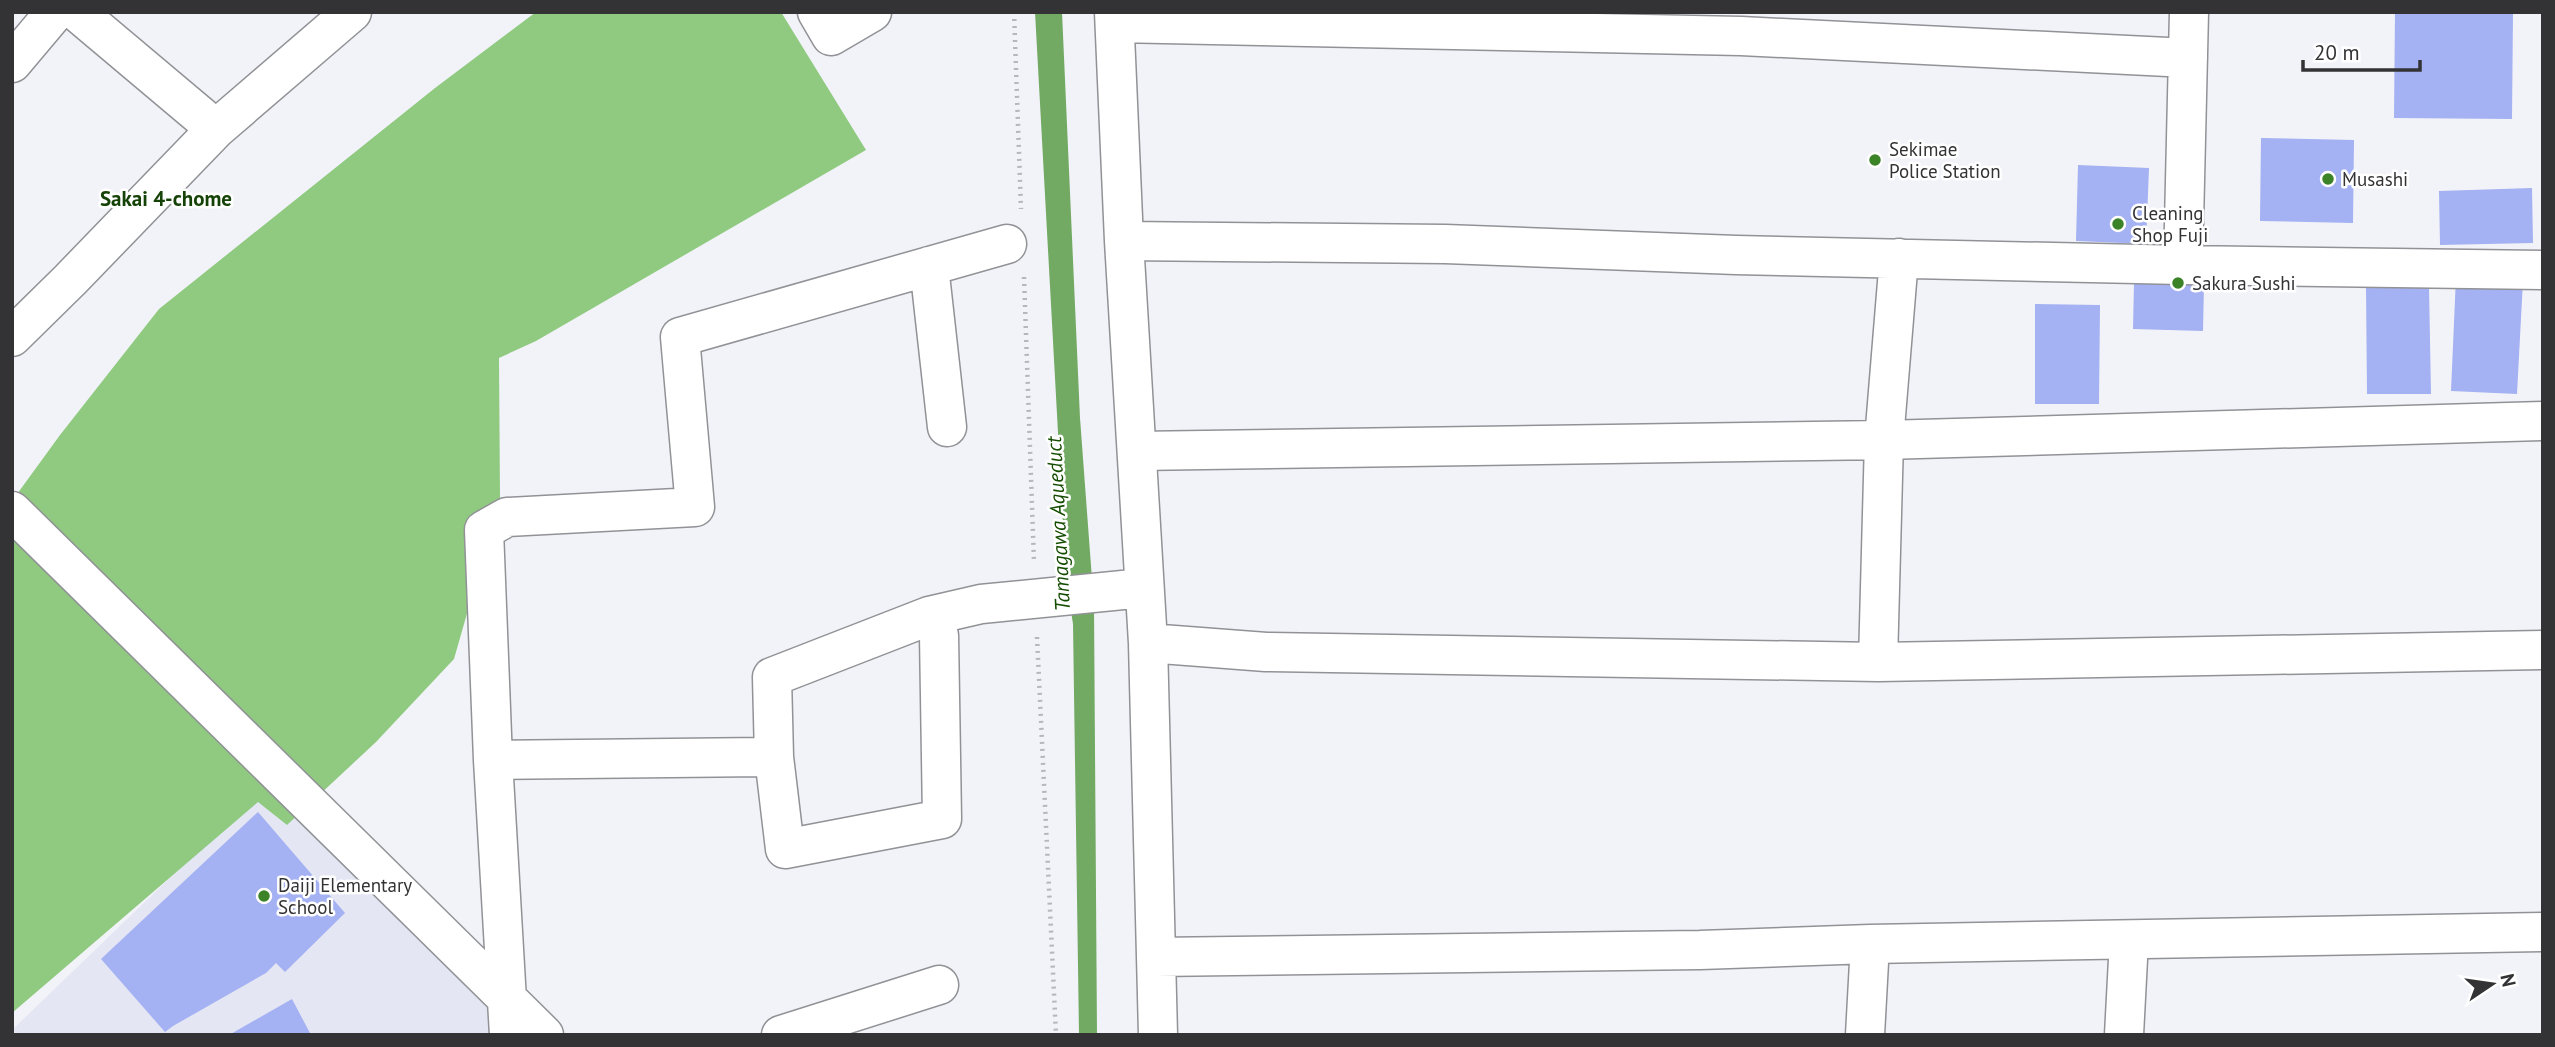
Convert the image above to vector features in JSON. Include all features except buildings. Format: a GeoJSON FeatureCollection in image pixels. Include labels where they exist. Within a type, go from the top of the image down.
{"type":"FeatureCollection","features":[{"type":"Feature","properties":{"kind":"street"},"geometry":{"type":"LineString","coordinates":[[12,63],[55,12]]}},
{"type":"Feature","properties":{"kind":"street"},"geometry":{"type":"LineString","coordinates":[[77,12],[216,129]]}},
{"type":"Feature","properties":{"kind":"street"},"geometry":{"type":"LineString","coordinates":[[12,337],[216,129],[352,12]]}},
{"type":"Feature","properties":{"kind":"street"},"geometry":{"type":"LineString","coordinates":[[817,12],[831,36],[872,12]]}},
{"type":"Feature","properties":{"kind":"street"},"geometry":{"type":"LineString","coordinates":[[2183,265],[2189,12]]}},
{"type":"Feature","properties":{"kind":"street"},"geometry":{"type":"LineString","coordinates":[[1158,1035],[1148,643],[1124,241],[1114,18],[1741,36],[2188,58]]}},
{"type":"Feature","properties":{"kind":"street"},"geometry":{"type":"LineString","coordinates":[[1124,241],[1445,244],[2183,265],[2543,270]]}},
{"type":"Feature","properties":{"kind":"street"},"geometry":{"type":"LineString","coordinates":[[509,1016],[493,760],[484,530],[507,517],[695,506],[680,337],[1018,243]]}},
{"type":"Feature","properties":{"kind":"street"},"geometry":{"type":"LineString","coordinates":[[1878,662],[1884,440],[1899,258]]}},
{"type":"Feature","properties":{"kind":"street"},"geometry":{"type":"LineString","coordinates":[[929,266],[947,427]]}},
{"type":"Feature","properties":{"kind":"street"},"geometry":{"type":"LineString","coordinates":[[1137,451],[1884,440],[2543,421]]}},
{"type":"Feature","properties":{"kind":"street"},"geometry":{"type":"LineString","coordinates":[[12,511],[509,1016],[544,1035]]}},
{"type":"Feature","properties":{"kind":"street"},"geometry":{"type":"LineString","coordinates":[[929,616],[939,635],[942,819],[785,849],[774,757],[772,677],[929,616],[981,604],[1143,589]]}},
{"type":"Feature","properties":{"kind":"street"},"geometry":{"type":"LineString","coordinates":[[1148,643],[1266,652],[1878,662],[2543,650]]}},
{"type":"Feature","properties":{"kind":"street"},"geometry":{"type":"LineString","coordinates":[[493,760],[774,757]]}},
{"type":"Feature","properties":{"kind":"street"},"geometry":{"type":"LineString","coordinates":[[1156,957],[1700,950],[1870,944],[2543,932]]}},
{"type":"Feature","properties":{"kind":"street"},"geometry":{"type":"LineString","coordinates":[[2124,1035],[2129,940]]}},
{"type":"Feature","properties":{"kind":"street"},"geometry":{"type":"LineString","coordinates":[[1865,1035],[1870,944]]}},
{"type":"Feature","properties":{"kind":"street"},"geometry":{"type":"LineString","coordinates":[[781,1035],[939,985]]}},
{"type":"Feature","properties":{"kind":"path"},"geometry":{"type":"LineString","coordinates":[[1014,12],[1018,243],[1048,597],[1056,1035]]}},
{"type":"Feature","properties":{"kind":"shaded area"},"geometry":{"type":"Polygon","coordinates":[[[536,12],[781,12],[866,150],[536,341],[499,358],[500,498],[454,659],[376,742],[287,825],[258,802],[12,1013],[12,501],[159,309],[435,88],[536,12]]]}},
{"type":"Feature","properties":{"kind":"shaded area"},"geometry":{"type":"Polygon","coordinates":[[[1035,12],[1062,12],[1080,418],[1094,606],[1097,1035],[1079,1035],[1073,624],[1066,579],[1035,12]]]}},
{"type":"Feature","properties":{"kind":"shaded area","name":"Daiji Elementary School"},"geometry":{"type":"Polygon","coordinates":[[[264,787],[491,1005],[492,1035],[12,1035],[12,1030],[264,787]]]}},
{"type":"Feature","properties":{"kind":"place","name":"Sekimae Police Station"},"geometry":{"type":"Point","coordinates":[1875,160]}},
{"type":"Feature","properties":{"kind":"place","name":"Musashi"},"geometry":{"type":"Point","coordinates":[2328,179]}},
{"type":"Feature","properties":{"kind":"place","name":"Cleaning Shop Fuji"},"geometry":{"type":"Point","coordinates":[2118,224]}},
{"type":"Feature","properties":{"kind":"place","name":"Sakura Sushi"},"geometry":{"type":"Point","coordinates":[2178,283]}},
{"type":"Feature","properties":{"kind":"place","name":"Daiji Elementary School"},"geometry":{"type":"Point","coordinates":[264,896]}},
{"type":"Feature","properties":{"kind":"district","name":"Sakai 4-chome"},"geometry":{"type":"Point","coordinates":[166,198]}},
{"type":"Feature","properties":{"kind":"water label","name":"Tamagawa Aqueduct"},"geometry":{"type":"Point","coordinates":[1058,524]}}]}
